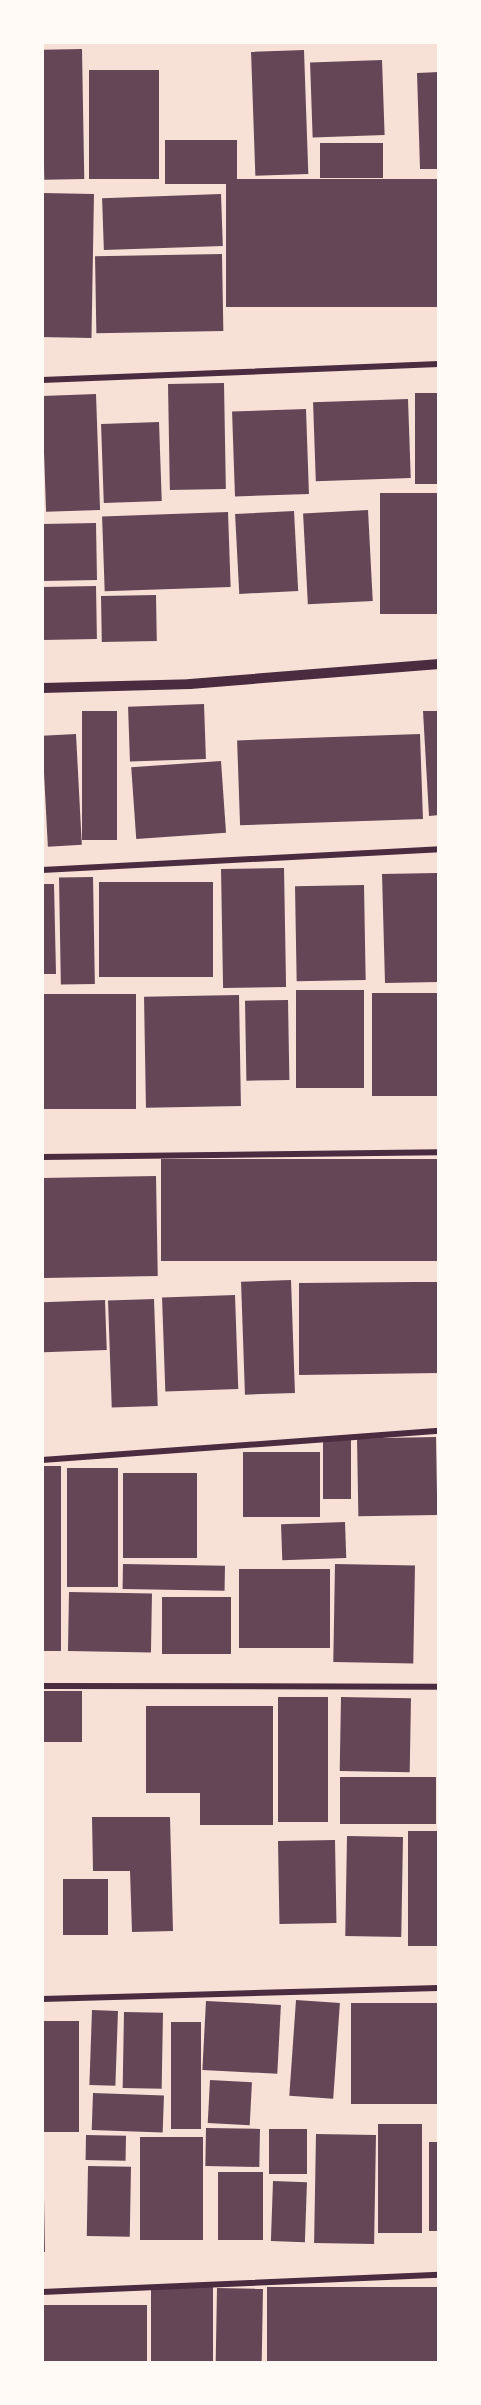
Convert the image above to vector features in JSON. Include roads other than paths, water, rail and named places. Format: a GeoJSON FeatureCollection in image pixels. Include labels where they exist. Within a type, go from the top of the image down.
{"type":"FeatureCollection","features":[{"type":"Feature","properties":{"kind":"street"},"geometry":{"type":"LineString","coordinates":[[42,380],[439,364]]}},
{"type":"Feature","properties":{"kind":"street"},"geometry":{"type":"LineString","coordinates":[[42,688],[190,684],[439,664]]}},
{"type":"Feature","properties":{"kind":"street"},"geometry":{"type":"LineString","coordinates":[[42,870],[439,849]]}},
{"type":"Feature","properties":{"kind":"street"},"geometry":{"type":"LineString","coordinates":[[42,1157],[439,1152]]}},
{"type":"Feature","properties":{"kind":"street"},"geometry":{"type":"LineString","coordinates":[[42,1460],[439,1431]]}},
{"type":"Feature","properties":{"kind":"street"},"geometry":{"type":"LineString","coordinates":[[42,1686],[439,1687]]}},
{"type":"Feature","properties":{"kind":"street"},"geometry":{"type":"LineString","coordinates":[[42,1999],[439,1988]]}},
{"type":"Feature","properties":{"kind":"street"},"geometry":{"type":"LineString","coordinates":[[42,2292],[439,2275]]}}]}
